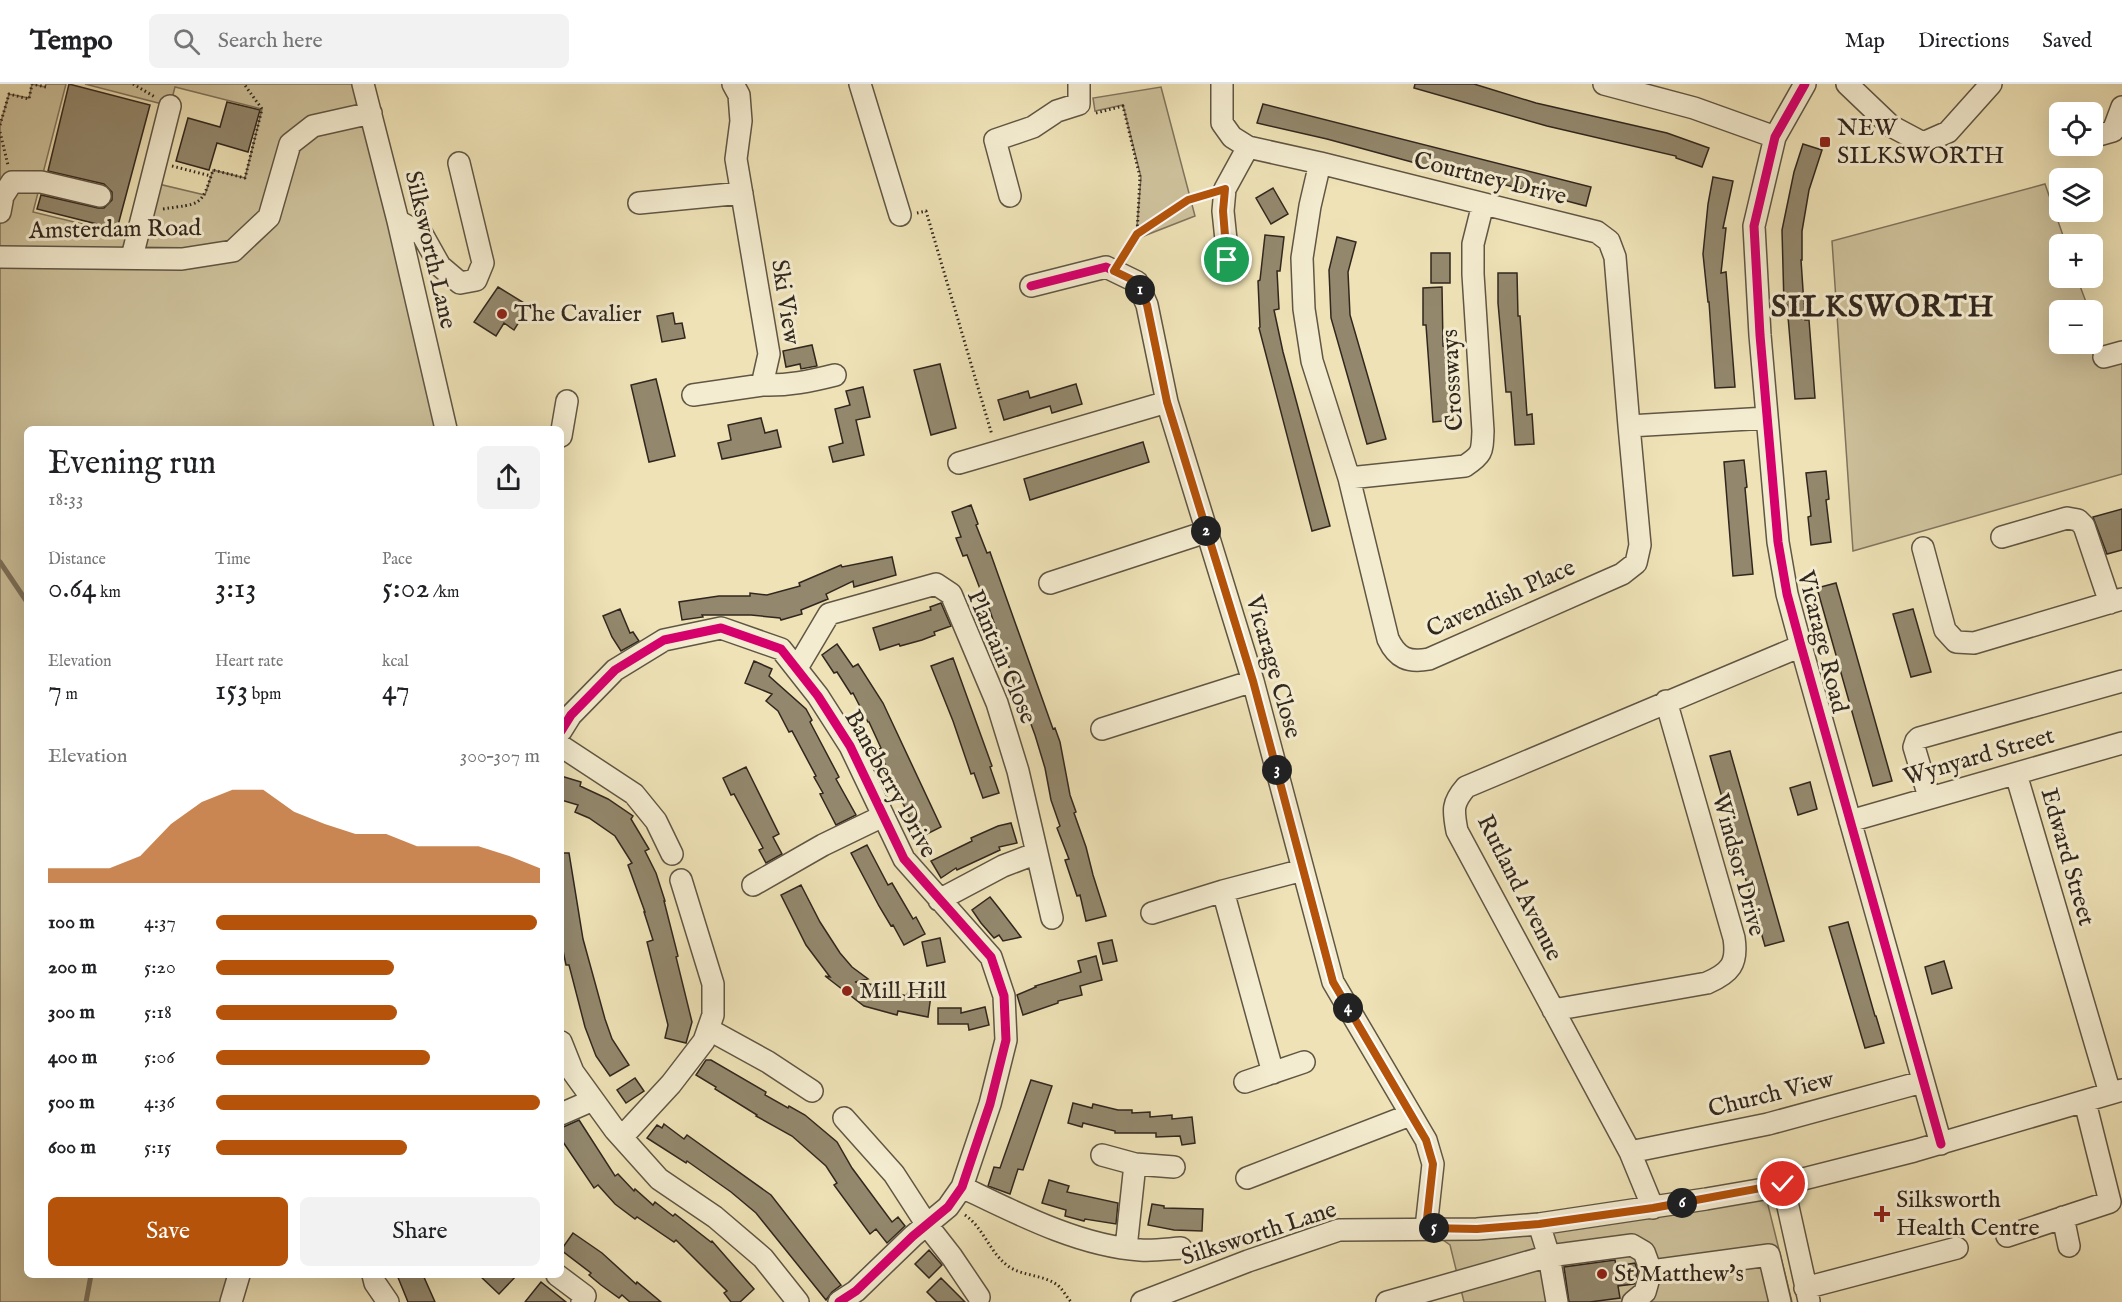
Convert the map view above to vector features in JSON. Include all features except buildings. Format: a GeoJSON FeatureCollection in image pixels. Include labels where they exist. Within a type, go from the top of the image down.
{"type":"FeatureCollection","features":[{"type":"Feature","properties":{"kind":"street","name":"Silksworth Lane"},"geometry":{"type":"LineString","coordinates":[[363,84],[398,221],[445,426]]}},
{"type":"Feature","properties":{"kind":"street","name":"Ski View"},"geometry":{"type":"LineString","coordinates":[[733,84],[739,95],[741,121],[736,159],[769,354],[762,385]]}},
{"type":"Feature","properties":{"kind":"street"},"geometry":{"type":"LineString","coordinates":[[860,84],[900,215]]}},
{"type":"Feature","properties":{"kind":"street","name":"Courtney Drive"},"geometry":{"type":"LineString","coordinates":[[1222,84],[1222,123],[1232,137],[1248,147],[1597,232],[1609,241],[1615,257],[1629,426]]}},
{"type":"Feature","properties":{"kind":"street"},"geometry":{"type":"LineString","coordinates":[[1605,84],[1694,108],[1776,137]]}},
{"type":"Feature","properties":{"kind":"street","name":"Vicarage Road"},"geometry":{"type":"LineString","coordinates":[[1804,84],[1776,137],[1754,226],[1760,334],[1778,542],[1787,594],[1941,1144]]}},
{"type":"Feature","properties":{"kind":"street"},"geometry":{"type":"LineString","coordinates":[[1846,84],[1891,126],[1923,143],[1948,132],[1991,84]]}},
{"type":"Feature","properties":{"kind":"street"},"geometry":{"type":"LineString","coordinates":[[1010,196],[995,140],[1033,127],[1079,94]]}},
{"type":"Feature","properties":{"kind":"street"},"geometry":{"type":"LineString","coordinates":[[132,257],[170,106]]}},
{"type":"Feature","properties":{"kind":"street"},"geometry":{"type":"LineString","coordinates":[[2103,134],[2113,131],[2122,107]]}},
{"type":"Feature","properties":{"kind":"street","name":"Amsterdam Road"},"geometry":{"type":"LineString","coordinates":[[0,257],[182,259],[233,251],[269,217],[290,144],[313,126],[371,113]]}},
{"type":"Feature","properties":{"kind":"street"},"geometry":{"type":"LineString","coordinates":[[1227,260],[1223,211],[1225,189],[1248,147]]}},
{"type":"Feature","properties":{"kind":"street"},"geometry":{"type":"LineString","coordinates":[[398,221],[422,234],[440,266],[460,283],[476,280],[483,263],[459,163]]}},
{"type":"Feature","properties":{"kind":"street","name":"Cavendish Place"},"geometry":{"type":"LineString","coordinates":[[1320,163],[1310,206],[1302,258],[1304,309],[1312,361],[1350,478],[1388,639],[1393,651],[1402,659],[1416,661],[1428,659],[1622,574],[1636,563],[1640,545],[1629,426]]}},
{"type":"Feature","properties":{"kind":"street"},"geometry":{"type":"LineString","coordinates":[[0,212],[3,196],[12,182],[41,182],[100,196]]}},
{"type":"Feature","properties":{"kind":"street"},"geometry":{"type":"LineString","coordinates":[[639,203],[742,193]]}},
{"type":"Feature","properties":{"kind":"street","name":"Crossways"},"geometry":{"type":"LineString","coordinates":[[1350,478],[1465,466],[1479,457],[1483,431],[1473,244],[1483,204]]}},
{"type":"Feature","properties":{"kind":"street"},"geometry":{"type":"LineString","coordinates":[[1030,286],[1106,267],[1114,271]]}},
{"type":"Feature","properties":{"kind":"street","name":"Vicarage Close"},"geometry":{"type":"LineString","coordinates":[[1114,271],[1137,282],[1147,305],[1167,402],[1253,681],[1333,982],[1426,1140],[1433,1164],[1426,1228]]}},
{"type":"Feature","properties":{"kind":"street"},"geometry":{"type":"LineString","coordinates":[[693,395],[762,385],[793,384],[836,375]]}},
{"type":"Feature","properties":{"kind":"street"},"geometry":{"type":"LineString","coordinates":[[563,426],[567,401]]}},
{"type":"Feature","properties":{"kind":"street"},"geometry":{"type":"LineString","coordinates":[[959,463],[1167,402]]}},
{"type":"Feature","properties":{"kind":"street"},"geometry":{"type":"LineString","coordinates":[[1629,426],[1767,418]]}},
{"type":"Feature","properties":{"kind":"street"},"geometry":{"type":"LineString","coordinates":[[1923,548],[1945,630],[1956,642],[1974,643],[2116,601],[2084,526],[2078,520],[2067,518],[2002,537]]}},
{"type":"Feature","properties":{"kind":"street"},"geometry":{"type":"LineString","coordinates":[[1050,583],[1206,532]]}},
{"type":"Feature","properties":{"kind":"street","name":"Plantain Close"},"geometry":{"type":"LineString","coordinates":[[796,668],[829,614],[936,584],[951,594],[997,703],[1018,771],[1052,918]]}},
{"type":"Feature","properties":{"kind":"street","name":"Baneberry Drive"},"geometry":{"type":"LineString","coordinates":[[564,726],[571,715],[615,670],[663,640],[721,628],[781,649],[818,696],[850,746],[904,859],[992,957],[1004,996],[1006,1040],[990,1104],[956,1195]]}},
{"type":"Feature","properties":{"kind":"street","name":"Rutland Avenue"},"geometry":{"type":"LineString","coordinates":[[1653,1208],[1630,1152],[1456,831],[1453,813],[1456,799],[1466,787],[1801,645]]}},
{"type":"Feature","properties":{"kind":"street"},"geometry":{"type":"LineString","coordinates":[[1102,729],[1253,681]]}},
{"type":"Feature","properties":{"kind":"street"},"geometry":{"type":"LineString","coordinates":[[1929,797],[1914,747],[1919,738],[2122,681]]}},
{"type":"Feature","properties":{"kind":"street","name":"Windsor Drive"},"geometry":{"type":"LineString","coordinates":[[1553,1010],[1707,983],[1723,976],[1734,962],[1734,938],[1666,701]]}},
{"type":"Feature","properties":{"kind":"street"},"geometry":{"type":"LineString","coordinates":[[564,748],[634,794],[656,821],[672,854]]}},
{"type":"Feature","properties":{"kind":"street","name":"Wynyard Street"},"geometry":{"type":"LineString","coordinates":[[1850,821],[1929,797],[2121,749]]}},
{"type":"Feature","properties":{"kind":"street","name":"Edward Street"},"geometry":{"type":"LineString","coordinates":[[2016,774],[2116,1091]]}},
{"type":"Feature","properties":{"kind":"street"},"geometry":{"type":"LineString","coordinates":[[753,885],[823,845],[883,816]]}},
{"type":"Feature","properties":{"kind":"street"},"geometry":{"type":"LineString","coordinates":[[939,900],[1003,866],[1037,853]]}},
{"type":"Feature","properties":{"kind":"street"},"geometry":{"type":"LineString","coordinates":[[1152,913],[1222,891],[1304,870]]}},
{"type":"Feature","properties":{"kind":"street"},"geometry":{"type":"LineString","coordinates":[[622,1137],[671,1084],[704,1041],[713,1015],[713,984],[681,880]]}},
{"type":"Feature","properties":{"kind":"street"},"geometry":{"type":"LineString","coordinates":[[1222,891],[1273,1073]]}},
{"type":"Feature","properties":{"kind":"street"},"geometry":{"type":"LineString","coordinates":[[708,1029],[768,1062],[812,1091]]}},
{"type":"Feature","properties":{"kind":"street"},"geometry":{"type":"LineString","coordinates":[[564,1050],[573,1072],[593,1100],[659,1179],[715,1217],[763,1258],[798,1302]]}},
{"type":"Feature","properties":{"kind":"street"},"geometry":{"type":"LineString","coordinates":[[1245,1082],[1304,1062]]}},
{"type":"Feature","properties":{"kind":"street","name":"Church View"},"geometry":{"type":"LineString","coordinates":[[1630,1152],[1768,1124],[1922,1082]]}},
{"type":"Feature","properties":{"kind":"street","name":"Silksworth Lane"},"geometry":{"type":"LineString","coordinates":[[1142,1302],[1248,1261],[1339,1230],[1477,1229],[1539,1224],[1653,1208],[1783,1184],[1941,1144],[2116,1091]]}},
{"type":"Feature","properties":{"kind":"street"},"geometry":{"type":"LineString","coordinates":[[564,1113],[593,1100]]}},
{"type":"Feature","properties":{"kind":"street"},"geometry":{"type":"LineString","coordinates":[[2007,1236],[2110,1202],[2085,1102]]}},
{"type":"Feature","properties":{"kind":"street"},"geometry":{"type":"LineString","coordinates":[[1247,1178],[1410,1115]]}},
{"type":"Feature","properties":{"kind":"street"},"geometry":{"type":"LineString","coordinates":[[844,1118],[894,1174],[927,1225],[979,1297]]}},
{"type":"Feature","properties":{"kind":"street"},"geometry":{"type":"LineString","coordinates":[[1102,1155],[1135,1164],[1174,1167]]}},
{"type":"Feature","properties":{"kind":"street"},"geometry":{"type":"LineString","coordinates":[[1126,1248],[1135,1164]]}},
{"type":"Feature","properties":{"kind":"street"},"geometry":{"type":"LineString","coordinates":[[1783,1184],[1807,1295],[1957,1248]]}},
{"type":"Feature","properties":{"kind":"street"},"geometry":{"type":"LineString","coordinates":[[839,1302],[856,1291],[956,1195],[1107,1245],[1140,1250],[1181,1248]]}},
{"type":"Feature","properties":{"kind":"street"},"geometry":{"type":"LineString","coordinates":[[2063,1218],[2069,1246]]}},
{"type":"Feature","properties":{"kind":"street"},"geometry":{"type":"LineString","coordinates":[[1539,1224],[1549,1256],[1557,1302]]}},
{"type":"Feature","properties":{"kind":"street"},"geometry":{"type":"LineString","coordinates":[[1387,1302],[1549,1256],[1632,1245],[1644,1252],[1651,1270],[1645,1292],[1633,1302]]}},
{"type":"Feature","properties":{"kind":"street"},"geometry":{"type":"LineString","coordinates":[[1651,1270],[1769,1255],[1780,1302]]}},
{"type":"Feature","properties":{"kind":"street"},"geometry":{"type":"LineString","coordinates":[[231,1302],[238,1278]]}},
{"type":"Feature","properties":{"kind":"street"},"geometry":{"type":"LineString","coordinates":[[374,1278],[388,1302]]}},
{"type":"Feature","properties":{"kind":"street"},"geometry":{"type":"LineString","coordinates":[[560,1278],[586,1300]]}},
{"type":"Feature","properties":{"kind":"path"},"geometry":{"type":"LineString","coordinates":[[0,125],[9,94],[29,99],[32,84],[46,87],[46,84]]}},
{"type":"Feature","properties":{"kind":"path"},"geometry":{"type":"LineString","coordinates":[[133,84],[170,106]]}},
{"type":"Feature","properties":{"kind":"path"},"geometry":{"type":"LineString","coordinates":[[143,212],[195,204],[206,195],[213,170],[245,178],[262,109],[244,84]]}},
{"type":"Feature","properties":{"kind":"path"},"geometry":{"type":"LineString","coordinates":[[1079,94],[1094,114],[1123,106],[1140,177],[1137,234]]}},
{"type":"Feature","properties":{"kind":"path"},"geometry":{"type":"LineString","coordinates":[[0,132],[12,182]]}},
{"type":"Feature","properties":{"kind":"path"},"geometry":{"type":"LineString","coordinates":[[155,162],[211,176]]}},
{"type":"Feature","properties":{"kind":"path"},"geometry":{"type":"LineString","coordinates":[[1114,271],[1137,234],[1188,200],[1225,189]]}},
{"type":"Feature","properties":{"kind":"path"},"geometry":{"type":"LineString","coordinates":[[900,215],[926,211],[997,452]]}},
{"type":"Feature","properties":{"kind":"path"},"geometry":{"type":"LineString","coordinates":[[956,1195],[988,1246],[1000,1259],[1012,1269],[1044,1278],[1057,1285],[1071,1302]]}},
{"type":"Feature","properties":{"kind":"shaded area"},"geometry":{"type":"Polygon","coordinates":[[[32,84],[45,87],[46,84],[66,84],[33,212],[136,237],[150,182],[205,195],[213,170],[245,178],[262,109],[175,87],[170,106],[85,84],[363,84],[445,426],[24,426],[24,1278],[238,1278],[231,1302],[0,1302],[0,125],[9,94],[29,98],[32,84]]]}},
{"type":"Feature","properties":{"kind":"shaded area"},"geometry":{"type":"Polygon","coordinates":[[[1161,87],[1195,216],[1136,239],[1141,177],[1123,105],[1095,111],[1093,98],[1161,87]]]}},
{"type":"Feature","properties":{"kind":"shaded area"},"geometry":{"type":"Polygon","coordinates":[[[2045,184],[2049,195],[2049,222],[2058,222],[2062,234],[2049,234],[2049,288],[2081,288],[2085,300],[2049,300],[2049,354],[2103,354],[2104,357],[2122,355],[2122,474],[1853,551],[1832,241],[2045,184]]]}},
{"type":"Feature","properties":{"kind":"shaded area"},"geometry":{"type":"Polygon","coordinates":[[[1764,1189],[1792,1302],[1464,1302],[1450,1245],[1426,1228],[1764,1189]]]}},
{"type":"Feature","properties":{"kind":"waterway"},"geometry":{"type":"LineString","coordinates":[[0,562],[24,598]]}},
{"type":"Feature","properties":{"kind":"waterway"},"geometry":{"type":"LineString","coordinates":[[86,1302],[90,1278]]}},
{"type":"Feature","properties":{"kind":"cycle path"},"geometry":{"type":"LineString","coordinates":[[1805,84],[1775,137],[1754,226],[1760,335],[1778,542],[1787,594],[1801,646],[1941,1144]]}},
{"type":"Feature","properties":{"kind":"cycle path"},"geometry":{"type":"LineString","coordinates":[[1031,286],[1106,267],[1137,282],[1147,305],[1167,402],[1253,681],[1333,982],[1426,1140],[1433,1164],[1426,1228]]}},
{"type":"Feature","properties":{"kind":"cycle path"},"geometry":{"type":"LineString","coordinates":[[564,726],[571,715],[615,670],[664,640],[721,628],[781,649],[818,696],[850,746],[904,859],[991,957],[1004,996],[1006,1040],[990,1104],[962,1187],[948,1207],[913,1236],[856,1291],[839,1302]]}},
{"type":"Feature","properties":{"kind":"place","name":"NEW SILKSWORTH"},"geometry":{"type":"Point","coordinates":[1825,142]}},
{"type":"Feature","properties":{"kind":"place","name":"The Cavalier"},"geometry":{"type":"Point","coordinates":[502,314]}},
{"type":"Feature","properties":{"kind":"place","name":"Mill Hill"},"geometry":{"type":"Point","coordinates":[847,991]}},
{"type":"Feature","properties":{"kind":"place","name":"Silksworth Health Centre"},"geometry":{"type":"Point","coordinates":[1882,1214]}},
{"type":"Feature","properties":{"kind":"place","name":"St Matthew's"},"geometry":{"type":"Point","coordinates":[1602,1274]}},
{"type":"Feature","properties":{"kind":"district","name":"SILKSWORTH"},"geometry":{"type":"Point","coordinates":[1883,308]}},
{"type":"Feature","properties":{"kind":"route"},"geometry":{"type":"LineString","coordinates":[[1227,260],[1223,211],[1225,189],[1188,200],[1137,234],[1114,271],[1137,282],[1147,305],[1167,402],[1253,681],[1333,982],[1426,1140],[1433,1164],[1426,1228],[1477,1229],[1539,1224],[1653,1208],[1783,1184]]}}]}
